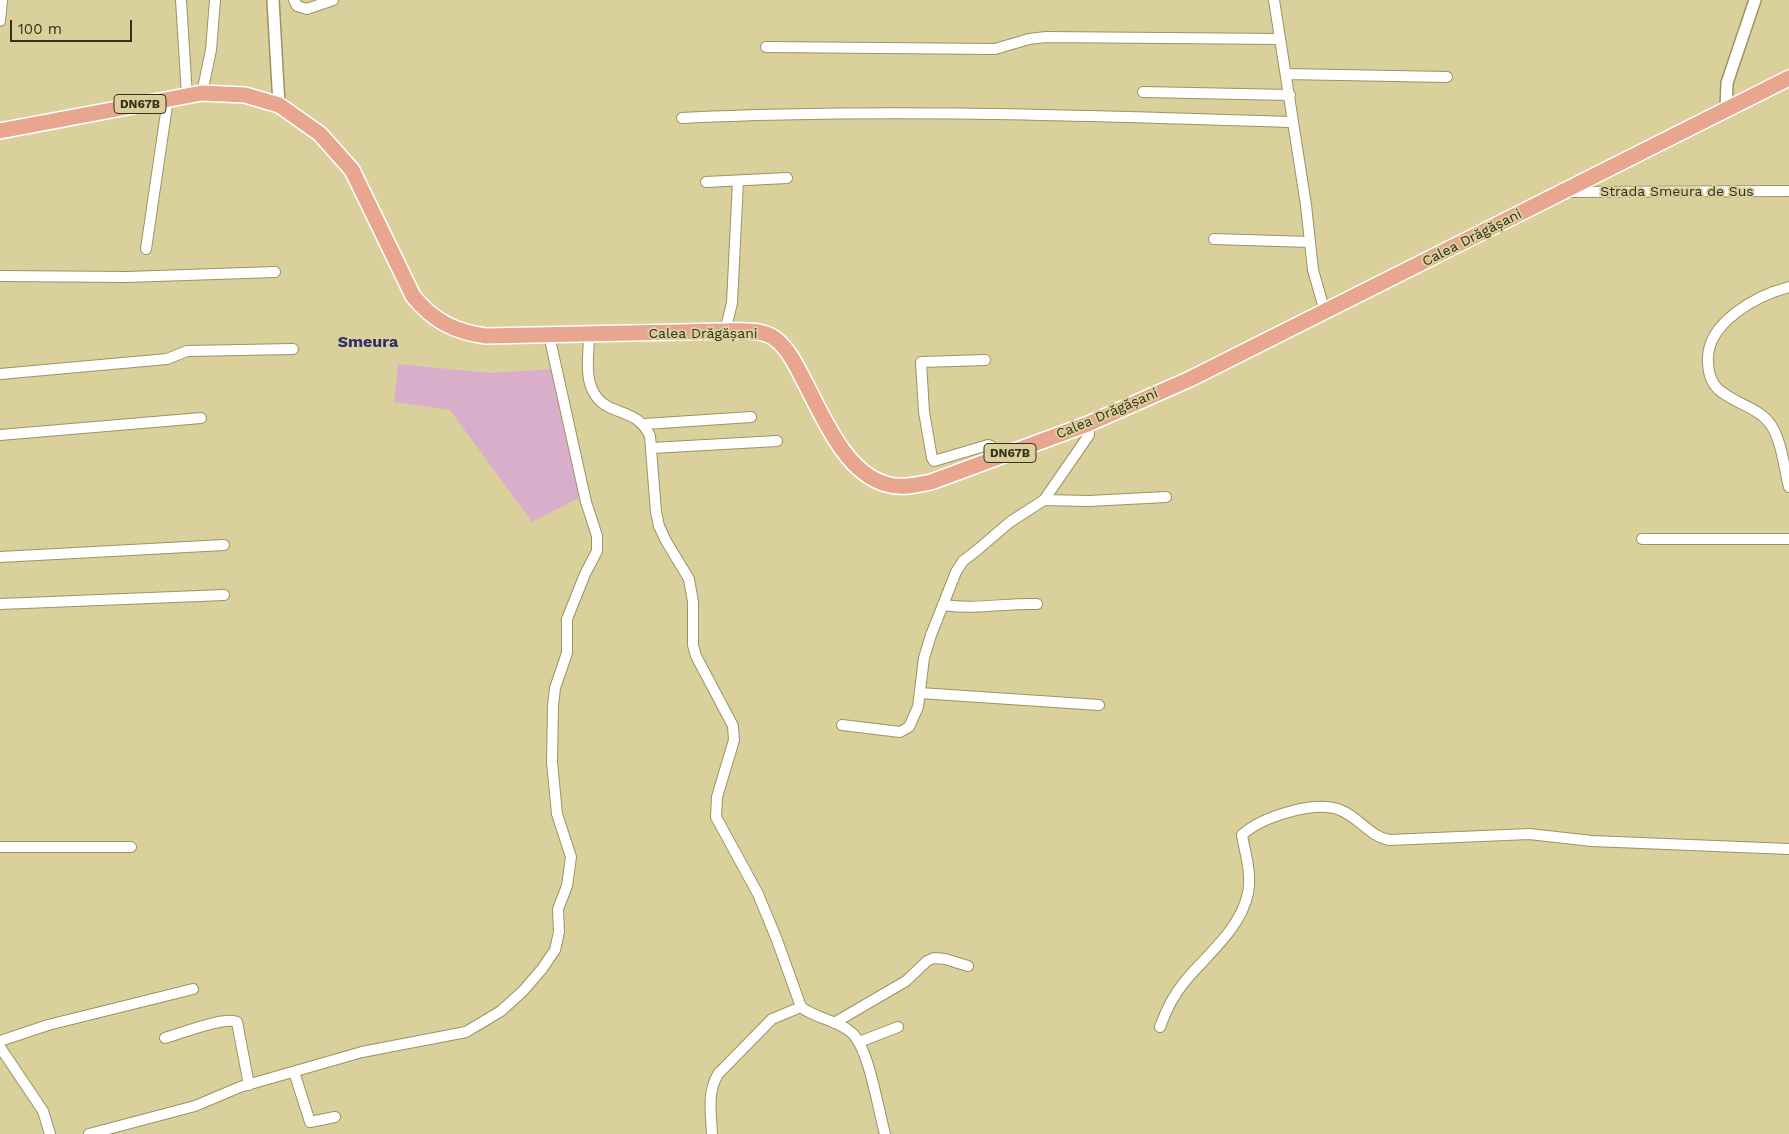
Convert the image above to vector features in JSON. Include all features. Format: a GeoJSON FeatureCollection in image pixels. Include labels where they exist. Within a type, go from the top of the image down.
{"type":"FeatureCollection","features":[{"type":"Feature","properties":{"kind":"main road","name":"Calea Drăgășani"},"geometry":{"type":"LineString","coordinates":[[279,105],[306,122],[332,145],[352,170],[408,286],[428,313],[445,325],[469,334],[589,335],[725,331],[762,333],[781,344],[795,363],[846,455],[864,473],[886,484],[908,487],[931,482],[1088,424],[1190,379],[1789,78]]}},
{"type":"Feature","properties":{"kind":"main road","name":"DN67B"},"geometry":{"type":"LineString","coordinates":[[0,130],[202,93],[245,95],[279,105]]}},
{"type":"Feature","properties":{"kind":"street"},"geometry":{"type":"LineString","coordinates":[[0,21],[2,0]]}},
{"type":"Feature","properties":{"kind":"street"},"geometry":{"type":"LineString","coordinates":[[181,0],[187,96]]}},
{"type":"Feature","properties":{"kind":"street"},"geometry":{"type":"LineString","coordinates":[[202,93],[211,50],[215,0]]}},
{"type":"Feature","properties":{"kind":"street"},"geometry":{"type":"LineString","coordinates":[[273,0],[279,105]]}},
{"type":"Feature","properties":{"kind":"street"},"geometry":{"type":"LineString","coordinates":[[294,0],[297,6],[307,9],[333,0]]}},
{"type":"Feature","properties":{"kind":"street"},"geometry":{"type":"LineString","coordinates":[[1274,0],[1294,122],[1313,270],[1325,312]]}},
{"type":"Feature","properties":{"kind":"street"},"geometry":{"type":"LineString","coordinates":[[1726,110],[1727,83],[1755,0]]}},
{"type":"Feature","properties":{"kind":"street"},"geometry":{"type":"LineString","coordinates":[[766,47],[995,49],[1046,37],[1280,39]]}},
{"type":"Feature","properties":{"kind":"street"},"geometry":{"type":"LineString","coordinates":[[1286,74],[1447,77]]}},
{"type":"Feature","properties":{"kind":"street"},"geometry":{"type":"LineString","coordinates":[[1143,92],[1290,95]]}},
{"type":"Feature","properties":{"kind":"street"},"geometry":{"type":"LineString","coordinates":[[146,249],[168,99]]}},
{"type":"Feature","properties":{"kind":"street"},"geometry":{"type":"LineString","coordinates":[[682,118],[786,113],[1055,116],[1294,122]]}},
{"type":"Feature","properties":{"kind":"street"},"geometry":{"type":"LineString","coordinates":[[706,182],[787,178]]}},
{"type":"Feature","properties":{"kind":"street"},"geometry":{"type":"LineString","coordinates":[[725,331],[732,303],[738,181]]}},
{"type":"Feature","properties":{"kind":"street","name":"Strada Smeura de Sus"},"geometry":{"type":"LineString","coordinates":[[1565,192],[1789,191]]}},
{"type":"Feature","properties":{"kind":"street"},"geometry":{"type":"LineString","coordinates":[[1214,239],[1310,242]]}},
{"type":"Feature","properties":{"kind":"street"},"geometry":{"type":"LineString","coordinates":[[0,276],[127,277],[275,272]]}},
{"type":"Feature","properties":{"kind":"street"},"geometry":{"type":"LineString","coordinates":[[1789,287],[1775,290],[1758,299],[1718,329],[1707,356],[1708,371],[1719,389],[1765,418],[1772,426],[1787,469],[1789,487]]}},
{"type":"Feature","properties":{"kind":"street"},"geometry":{"type":"LineString","coordinates":[[89,1134],[195,1106],[249,1085],[362,1052],[466,1032],[501,1010],[523,991],[542,970],[555,950],[560,920],[558,909],[567,886],[571,857],[557,814],[552,762],[553,706],[555,688],[567,654],[568,613],[597,551],[597,536],[586,502],[549,335]]}},
{"type":"Feature","properties":{"kind":"street"},"geometry":{"type":"LineString","coordinates":[[589,335],[592,389],[608,407],[637,417],[645,424],[650,436],[659,526],[682,566],[691,590],[693,645],[696,656],[726,709],[733,726],[734,740],[717,797],[716,817],[758,894],[801,1007],[809,1013],[852,1032],[859,1042],[865,1056],[885,1134]]}},
{"type":"Feature","properties":{"kind":"street"},"geometry":{"type":"LineString","coordinates":[[0,374],[167,359],[186,351],[293,349]]}},
{"type":"Feature","properties":{"kind":"street"},"geometry":{"type":"LineString","coordinates":[[985,360],[921,362],[924,412],[934,461],[988,445],[991,446],[997,458]]}},
{"type":"Feature","properties":{"kind":"street"},"geometry":{"type":"LineString","coordinates":[[645,424],[751,417]]}},
{"type":"Feature","properties":{"kind":"street"},"geometry":{"type":"LineString","coordinates":[[0,435],[201,418]]}},
{"type":"Feature","properties":{"kind":"street"},"geometry":{"type":"LineString","coordinates":[[842,725],[900,732],[909,727],[920,693],[924,658],[952,582],[964,561],[1010,522],[1044,500],[1089,435],[1088,424]]}},
{"type":"Feature","properties":{"kind":"street"},"geometry":{"type":"LineString","coordinates":[[652,448],[778,441]]}},
{"type":"Feature","properties":{"kind":"street"},"geometry":{"type":"LineString","coordinates":[[1044,500],[1089,501],[1166,497]]}},
{"type":"Feature","properties":{"kind":"street"},"geometry":{"type":"LineString","coordinates":[[1642,539],[1789,539]]}},
{"type":"Feature","properties":{"kind":"street"},"geometry":{"type":"LineString","coordinates":[[0,557],[224,545]]}},
{"type":"Feature","properties":{"kind":"street"},"geometry":{"type":"LineString","coordinates":[[0,604],[224,594]]}},
{"type":"Feature","properties":{"kind":"street"},"geometry":{"type":"LineString","coordinates":[[944,605],[962,608],[1010,603],[1037,604]]}},
{"type":"Feature","properties":{"kind":"street"},"geometry":{"type":"LineString","coordinates":[[920,693],[1099,705]]}},
{"type":"Feature","properties":{"kind":"street"},"geometry":{"type":"LineString","coordinates":[[1160,1027],[1168,1006],[1185,981],[1231,928],[1244,907],[1249,892],[1249,877],[1242,835],[1251,826],[1288,813],[1314,807],[1339,809],[1376,836],[1389,840],[1528,834],[1592,841],[1789,849]]}},
{"type":"Feature","properties":{"kind":"street"},"geometry":{"type":"LineString","coordinates":[[0,847],[131,846]]}},
{"type":"Feature","properties":{"kind":"street"},"geometry":{"type":"LineString","coordinates":[[834,1023],[906,981],[927,960],[934,958],[946,959],[968,966]]}},
{"type":"Feature","properties":{"kind":"street"},"geometry":{"type":"LineString","coordinates":[[0,1041],[48,1025],[193,989]]}},
{"type":"Feature","properties":{"kind":"street"},"geometry":{"type":"LineString","coordinates":[[712,1134],[710,1094],[718,1074],[772,1019],[801,1007]]}},
{"type":"Feature","properties":{"kind":"street"},"geometry":{"type":"LineString","coordinates":[[165,1038],[221,1022],[233,1020],[237,1022],[249,1085]]}},
{"type":"Feature","properties":{"kind":"street"},"geometry":{"type":"LineString","coordinates":[[859,1042],[898,1027]]}},
{"type":"Feature","properties":{"kind":"street"},"geometry":{"type":"LineString","coordinates":[[0,1047],[43,1111],[50,1134]]}},
{"type":"Feature","properties":{"kind":"street"},"geometry":{"type":"LineString","coordinates":[[294,1072],[310,1122],[334,1117]]}},
{"type":"Feature","properties":{"kind":"shaded area"},"geometry":{"type":"Polygon","coordinates":[[[398,364],[490,373],[553,369],[582,496],[532,522],[450,410],[394,402],[398,364]]]}},
{"type":"Feature","properties":{"kind":"district","name":"Smeura"},"geometry":{"type":"Point","coordinates":[368,342]}}]}
